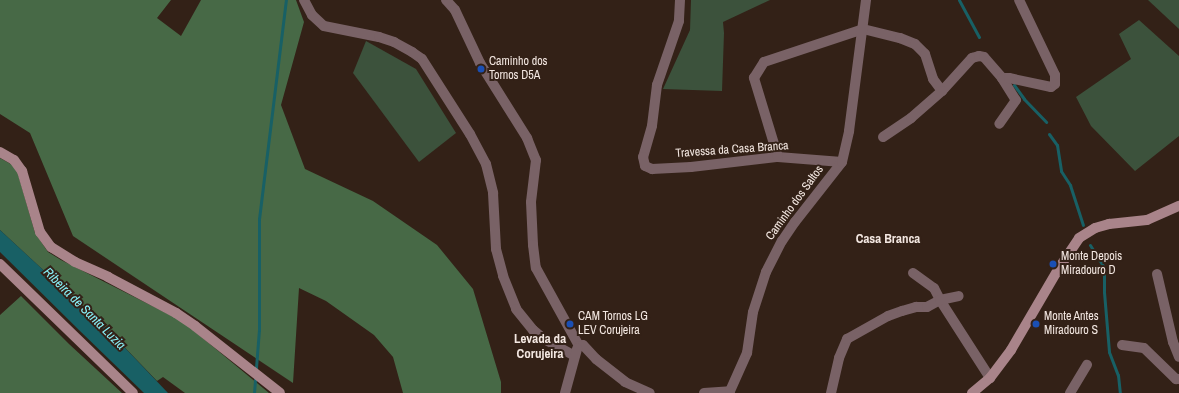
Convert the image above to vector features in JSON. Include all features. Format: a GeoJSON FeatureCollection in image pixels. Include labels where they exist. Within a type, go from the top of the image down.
{"type":"FeatureCollection","features":[{"type":"Feature","properties":{"kind":"main road"},"geometry":{"type":"LineString","coordinates":[[0,152],[14,160],[22,171],[40,232],[51,247],[75,262],[108,277],[176,313],[195,326],[280,393]]}},
{"type":"Feature","properties":{"kind":"main road"},"geometry":{"type":"LineString","coordinates":[[972,393],[990,378],[1022,334],[1059,268],[1079,238],[1095,228],[1109,224],[1147,220],[1179,206]]}},
{"type":"Feature","properties":{"kind":"main road"},"geometry":{"type":"LineString","coordinates":[[0,264],[133,393]]}},
{"type":"Feature","properties":{"kind":"street"},"geometry":{"type":"LineString","coordinates":[[304,0],[312,15],[324,26],[379,37],[394,42],[422,59],[470,134],[486,164],[493,193],[496,249],[503,276],[516,309],[533,330],[544,339],[577,351]]}},
{"type":"Feature","properties":{"kind":"street"},"geometry":{"type":"LineString","coordinates":[[446,0],[456,10],[480,63],[527,138],[536,160],[532,202],[533,245],[536,268],[577,351]]}},
{"type":"Feature","properties":{"kind":"street","name":"Travessa da Casa Branca"},"geometry":{"type":"LineString","coordinates":[[680,0],[679,21],[657,85],[652,126],[643,158],[644,164],[648,168],[690,167],[778,157],[842,162]]}},
{"type":"Feature","properties":{"kind":"street","name":"Caminho dos Saltos"},"geometry":{"type":"LineString","coordinates":[[704,393],[731,392],[747,353],[753,312],[766,272],[782,241],[795,222],[842,162],[849,131],[866,0]]}},
{"type":"Feature","properties":{"kind":"street"},"geometry":{"type":"LineString","coordinates":[[1002,78],[1010,78],[1050,87],[1055,84],[1055,75],[1019,0]]}},
{"type":"Feature","properties":{"kind":"street"},"geometry":{"type":"LineString","coordinates":[[778,157],[754,78],[764,62],[863,29],[900,38],[915,44],[925,54],[933,79],[942,92]]}},
{"type":"Feature","properties":{"kind":"street"},"geometry":{"type":"LineString","coordinates":[[883,137],[911,118],[942,92],[972,58],[979,56],[984,57],[1002,78],[1016,100],[999,124]]}},
{"type":"Feature","properties":{"kind":"street"},"geometry":{"type":"LineString","coordinates":[[913,273],[934,288],[940,300],[990,378]]}},
{"type":"Feature","properties":{"kind":"street"},"geometry":{"type":"LineString","coordinates":[[1157,274],[1173,342],[1179,357]]}},
{"type":"Feature","properties":{"kind":"street"},"geometry":{"type":"LineString","coordinates":[[831,393],[839,358],[847,339],[888,316],[916,306],[927,307],[940,300],[959,296]]}},
{"type":"Feature","properties":{"kind":"street"},"geometry":{"type":"LineString","coordinates":[[565,393],[577,351],[583,345],[625,382],[650,393]]}},
{"type":"Feature","properties":{"kind":"street"},"geometry":{"type":"LineString","coordinates":[[1122,345],[1144,348],[1176,379],[1179,379]]}},
{"type":"Feature","properties":{"kind":"street"},"geometry":{"type":"LineString","coordinates":[[1070,393],[1087,365]]}},
{"type":"Feature","properties":{"kind":"green space"},"geometry":{"type":"Polygon","coordinates":[[[0,0],[171,0],[157,18],[181,36],[201,0],[296,0],[304,22],[281,105],[305,169],[373,201],[437,245],[473,289],[501,382],[501,393],[403,393],[393,357],[374,335],[326,301],[299,288],[293,383],[73,236],[30,133],[0,114],[0,0]]]}},
{"type":"Feature","properties":{"kind":"green space"},"geometry":{"type":"Polygon","coordinates":[[[691,0],[770,0],[723,22],[722,91],[663,89],[690,30],[691,0]]]}},
{"type":"Feature","properties":{"kind":"green space"},"geometry":{"type":"Polygon","coordinates":[[[1148,0],[1179,0],[1179,29],[1148,0]]]}},
{"type":"Feature","properties":{"kind":"green space"},"geometry":{"type":"Polygon","coordinates":[[[1139,20],[1179,56],[1179,136],[1135,171],[1091,126],[1076,97],[1131,59],[1119,34],[1139,20]]]}},
{"type":"Feature","properties":{"kind":"green space"},"geometry":{"type":"Polygon","coordinates":[[[366,41],[416,69],[456,133],[419,162],[353,73],[366,41]]]}},
{"type":"Feature","properties":{"kind":"green space"},"geometry":{"type":"Polygon","coordinates":[[[0,158],[16,167],[35,233],[48,252],[182,321],[269,393],[185,393],[163,377],[157,381],[108,330],[0,230],[0,158]]]}},
{"type":"Feature","properties":{"kind":"green space"},"geometry":{"type":"Polygon","coordinates":[[[21,296],[69,344],[122,393],[0,393],[0,315],[21,296]]]}},
{"type":"Feature","properties":{"kind":"water","name":"Ribeira de Santa Luzia"},"geometry":{"type":"Polygon","coordinates":[[[0,230],[107,329],[168,393],[144,393],[81,332],[0,252],[0,230]]]}},
{"type":"Feature","properties":{"kind":"waterway"},"geometry":{"type":"LineString","coordinates":[[254,393],[259,330],[259,219],[286,0]]}},
{"type":"Feature","properties":{"kind":"waterway"},"geometry":{"type":"LineString","coordinates":[[959,0],[979,37]]}},
{"type":"Feature","properties":{"kind":"waterway"},"geometry":{"type":"LineString","coordinates":[[1014,85],[1024,99],[1046,122]]}},
{"type":"Feature","properties":{"kind":"waterway"},"geometry":{"type":"LineString","coordinates":[[1049,134],[1057,145],[1061,171],[1070,185],[1083,225]]}},
{"type":"Feature","properties":{"kind":"waterway"},"geometry":{"type":"LineString","coordinates":[[1090,245],[1104,267],[1104,292],[1109,352],[1118,375],[1120,393]]}},
{"type":"Feature","properties":{"kind":"place","name":"Caminho dos Tornos D5A"},"geometry":{"type":"Point","coordinates":[481,69]}},
{"type":"Feature","properties":{"kind":"place","name":"Monte Depois Miradouro D"},"geometry":{"type":"Point","coordinates":[1053,264]}},
{"type":"Feature","properties":{"kind":"place","name":"CAM Tornos LG LEV Corujeira"},"geometry":{"type":"Point","coordinates":[570,324]}},
{"type":"Feature","properties":{"kind":"place","name":"Monte Antes Miradouro S"},"geometry":{"type":"Point","coordinates":[1036,324]}},
{"type":"Feature","properties":{"kind":"district","name":"Casa Branca"},"geometry":{"type":"Point","coordinates":[888,239]}},
{"type":"Feature","properties":{"kind":"district","name":"Levada da Corujeira"},"geometry":{"type":"Point","coordinates":[540,348]}}]}
